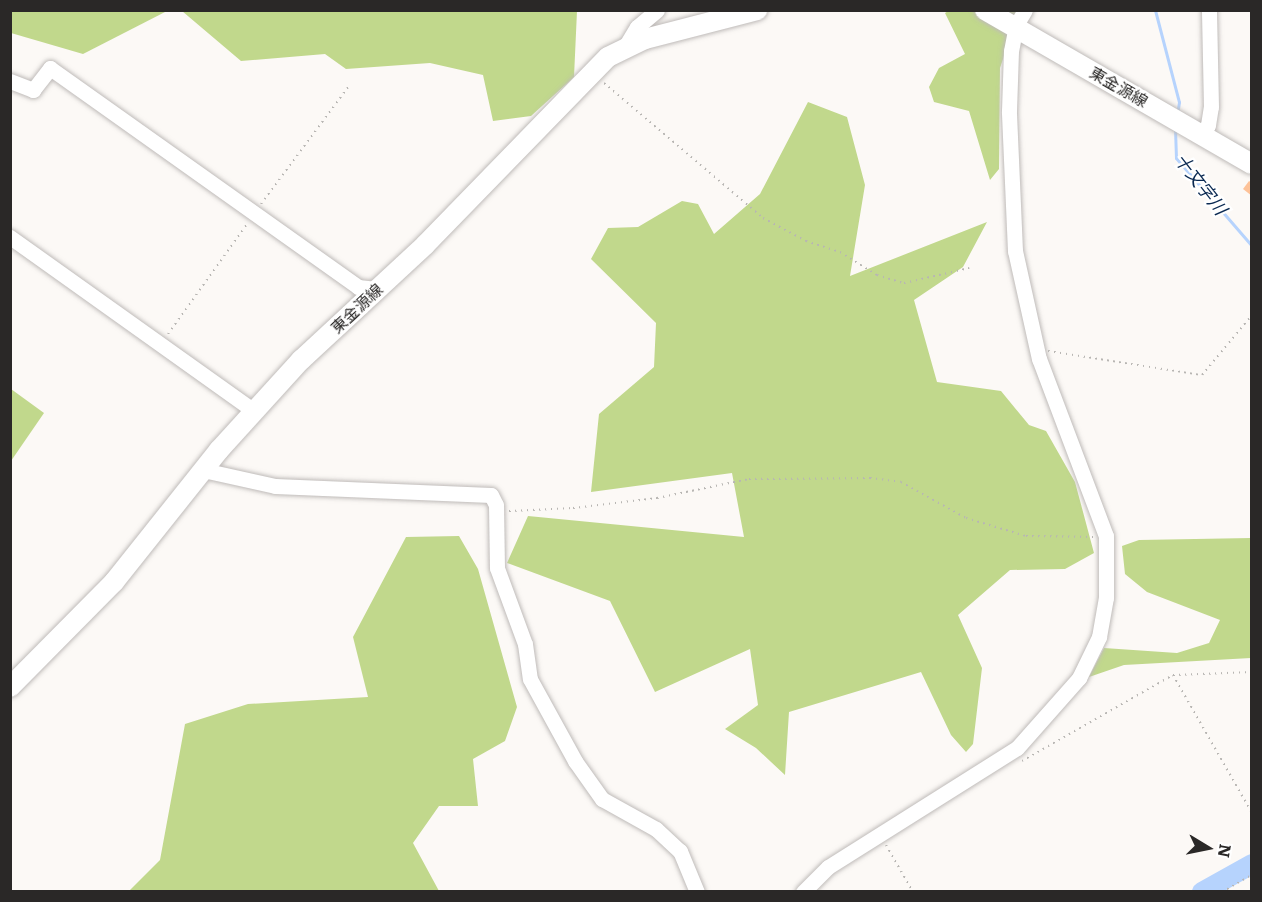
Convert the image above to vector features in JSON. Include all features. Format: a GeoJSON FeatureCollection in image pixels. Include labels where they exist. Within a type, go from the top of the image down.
{"type":"FeatureCollection","features":[{"type":"Feature","properties":{"kind":"main road","name":"東金源線"},"geometry":{"type":"LineString","coordinates":[[10,687],[114,582],[203,470],[254,411],[376,289],[425,245],[593,73],[626,45],[757,10]]}},
{"type":"Feature","properties":{"kind":"main road","name":"東金源線"},"geometry":{"type":"LineString","coordinates":[[985,10],[1020,18],[1201,137],[1251,164]]}},
{"type":"Feature","properties":{"kind":"street"},"geometry":{"type":"LineString","coordinates":[[626,45],[637,27],[657,10]]}},
{"type":"Feature","properties":{"kind":"street"},"geometry":{"type":"LineString","coordinates":[[1201,137],[1208,125],[1211,106],[1209,10]]}},
{"type":"Feature","properties":{"kind":"street"},"geometry":{"type":"LineString","coordinates":[[803,891],[828,867],[1017,748],[1061,702],[1092,657],[1099,637],[1106,598],[1106,536],[1036,349],[1019,274],[1011,190],[1009,111],[1020,18]]}},
{"type":"Feature","properties":{"kind":"street"},"geometry":{"type":"LineString","coordinates":[[10,81],[33,90],[50,68],[358,287],[376,289]]}},
{"type":"Feature","properties":{"kind":"street"},"geometry":{"type":"LineString","coordinates":[[10,237],[254,411]]}},
{"type":"Feature","properties":{"kind":"street"},"geometry":{"type":"LineString","coordinates":[[203,470],[275,486],[491,495],[496,511],[497,568],[525,645],[530,679],[575,761],[602,799],[656,829],[680,851],[697,891]]}},
{"type":"Feature","properties":{"kind":"path"},"geometry":{"type":"LineString","coordinates":[[593,73],[764,218],[782,228],[840,252],[891,281],[914,283],[969,268]]}},
{"type":"Feature","properties":{"kind":"path"},"geometry":{"type":"LineString","coordinates":[[1036,349],[1202,375],[1251,315]]}},
{"type":"Feature","properties":{"kind":"path"},"geometry":{"type":"LineString","coordinates":[[496,511],[573,508],[657,498],[749,479],[870,478],[901,482],[966,518],[1026,536],[1059,539],[1106,536]]}},
{"type":"Feature","properties":{"kind":"path"},"geometry":{"type":"LineString","coordinates":[[1020,762],[1173,675],[1251,672]]}},
{"type":"Feature","properties":{"kind":"path"},"geometry":{"type":"LineString","coordinates":[[1173,675],[1251,813]]}},
{"type":"Feature","properties":{"kind":"path"},"geometry":{"type":"LineString","coordinates":[[883,840],[913,891]]}},
{"type":"Feature","properties":{"kind":"path"},"geometry":{"type":"LineString","coordinates":[[1222,891],[1251,875]]}},
{"type":"Feature","properties":{"kind":"green space"},"geometry":{"type":"Polygon","coordinates":[[[950,10],[1019,11],[1000,68],[999,169],[990,180],[969,111],[934,102],[929,87],[939,68],[965,54],[945,13],[950,10]]]}},
{"type":"Feature","properties":{"kind":"green space"},"geometry":{"type":"Polygon","coordinates":[[[10,11],[167,11],[83,54],[11,33],[10,11]]]}},
{"type":"Feature","properties":{"kind":"green space"},"geometry":{"type":"Polygon","coordinates":[[[182,11],[577,11],[574,77],[531,116],[493,121],[483,75],[430,63],[346,69],[325,54],[241,61],[182,11]]]}},
{"type":"Feature","properties":{"kind":"green space"},"geometry":{"type":"Polygon","coordinates":[[[808,102],[847,117],[865,185],[850,276],[987,222],[963,267],[914,300],[937,382],[1001,391],[1029,425],[1046,431],[1075,482],[1094,553],[1065,569],[1010,570],[958,615],[982,668],[973,744],[966,752],[951,735],[921,672],[789,712],[785,775],[756,748],[725,729],[758,705],[750,649],[655,692],[610,601],[507,563],[528,516],[744,537],[732,473],[591,492],[599,414],[654,367],[656,323],[591,259],[608,228],[638,227],[682,201],[698,204],[714,234],[760,194],[808,102]]]}},
{"type":"Feature","properties":{"kind":"green space"},"geometry":{"type":"Polygon","coordinates":[[[11,389],[44,413],[11,461],[11,389]]]}},
{"type":"Feature","properties":{"kind":"green space"},"geometry":{"type":"Polygon","coordinates":[[[459,536],[478,569],[517,707],[505,741],[473,759],[478,806],[439,806],[413,843],[439,891],[129,891],[160,860],[185,724],[248,704],[368,697],[353,637],[406,537],[459,536]]]}},
{"type":"Feature","properties":{"kind":"green space"},"geometry":{"type":"Polygon","coordinates":[[[1251,538],[1251,658],[1124,665],[1089,677],[1104,648],[1177,653],[1209,643],[1220,620],[1147,592],[1125,574],[1122,546],[1139,540],[1251,538]]]}},
{"type":"Feature","properties":{"kind":"building"},"geometry":{"type":"Polygon","coordinates":[[[1249,181],[1252,183],[1252,196],[1243,189],[1249,181]]]}},
{"type":"Feature","properties":{"kind":"waterway","name":"十文字川"},"geometry":{"type":"LineString","coordinates":[[1155,10],[1179,102],[1177,114]]}},
{"type":"Feature","properties":{"kind":"waterway","name":"十文字川"},"geometry":{"type":"LineString","coordinates":[[1175,129],[1176,158],[1252,246]]}},
{"type":"Feature","properties":{"kind":"waterway"},"geometry":{"type":"LineString","coordinates":[[1202,892],[1252,864]]}}]}
